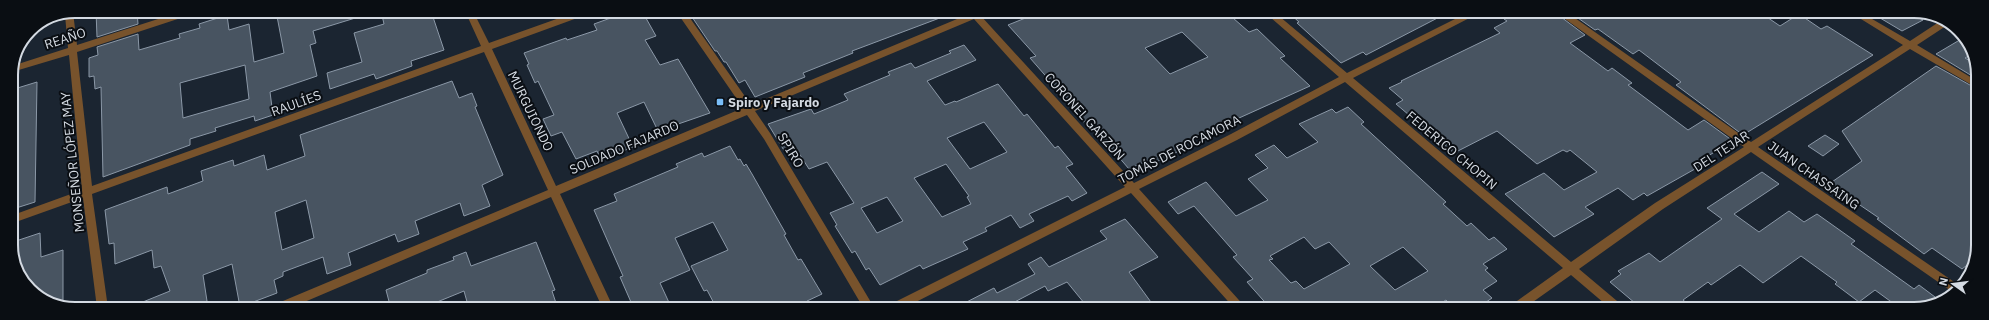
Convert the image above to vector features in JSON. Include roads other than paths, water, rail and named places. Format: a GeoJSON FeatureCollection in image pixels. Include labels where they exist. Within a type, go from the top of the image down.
{"type":"FeatureCollection","features":[{"type":"Feature","properties":{"kind":"street","name":"MONSEÑOR LÓPEZ MAY"},"geometry":{"type":"LineString","coordinates":[[70,18],[74,49],[87,192],[101,302]]}},
{"type":"Feature","properties":{"kind":"street","name":"REAÑO"},"geometry":{"type":"LineString","coordinates":[[19,67],[172,18]]}},
{"type":"Feature","properties":{"kind":"street","name":"MURGUIONDO"},"geometry":{"type":"LineString","coordinates":[[472,18],[606,302]]}},
{"type":"Feature","properties":{"kind":"street","name":"RAULÍES"},"geometry":{"type":"LineString","coordinates":[[18,217],[569,18]]}},
{"type":"Feature","properties":{"kind":"street","name":"SPIRO"},"geometry":{"type":"LineString","coordinates":[[685,18],[767,136],[866,302]]}},
{"type":"Feature","properties":{"kind":"street","name":"SOLDADO FAJARDO"},"geometry":{"type":"LineString","coordinates":[[289,302],[963,18]]}},
{"type":"Feature","properties":{"kind":"street","name":"CORONEL GARZÓN"},"geometry":{"type":"LineString","coordinates":[[982,18],[1236,302]]}},
{"type":"Feature","properties":{"kind":"street","name":"FEDERICO CHOPIN"},"geometry":{"type":"LineString","coordinates":[[1275,18],[1611,302]]}},
{"type":"Feature","properties":{"kind":"street","name":"TOMÁS DE ROCAMORA"},"geometry":{"type":"LineString","coordinates":[[905,302],[1234,137],[1345,78],[1465,18]]}},
{"type":"Feature","properties":{"kind":"street","name":"JUAN CHASSAING"},"geometry":{"type":"LineString","coordinates":[[1568,18],[1750,147],[1953,287]]}},
{"type":"Feature","properties":{"kind":"street"},"geometry":{"type":"LineString","coordinates":[[1862,18],[1971,81]]}},
{"type":"Feature","properties":{"kind":"street","name":"DEL TEJAR"},"geometry":{"type":"LineString","coordinates":[[1524,302],[1659,206],[1941,25]]}},
{"type":"Feature","properties":{"kind":"place","name":"Spiro y Fajardo"},"geometry":{"type":"Point","coordinates":[720,102]}}]}
